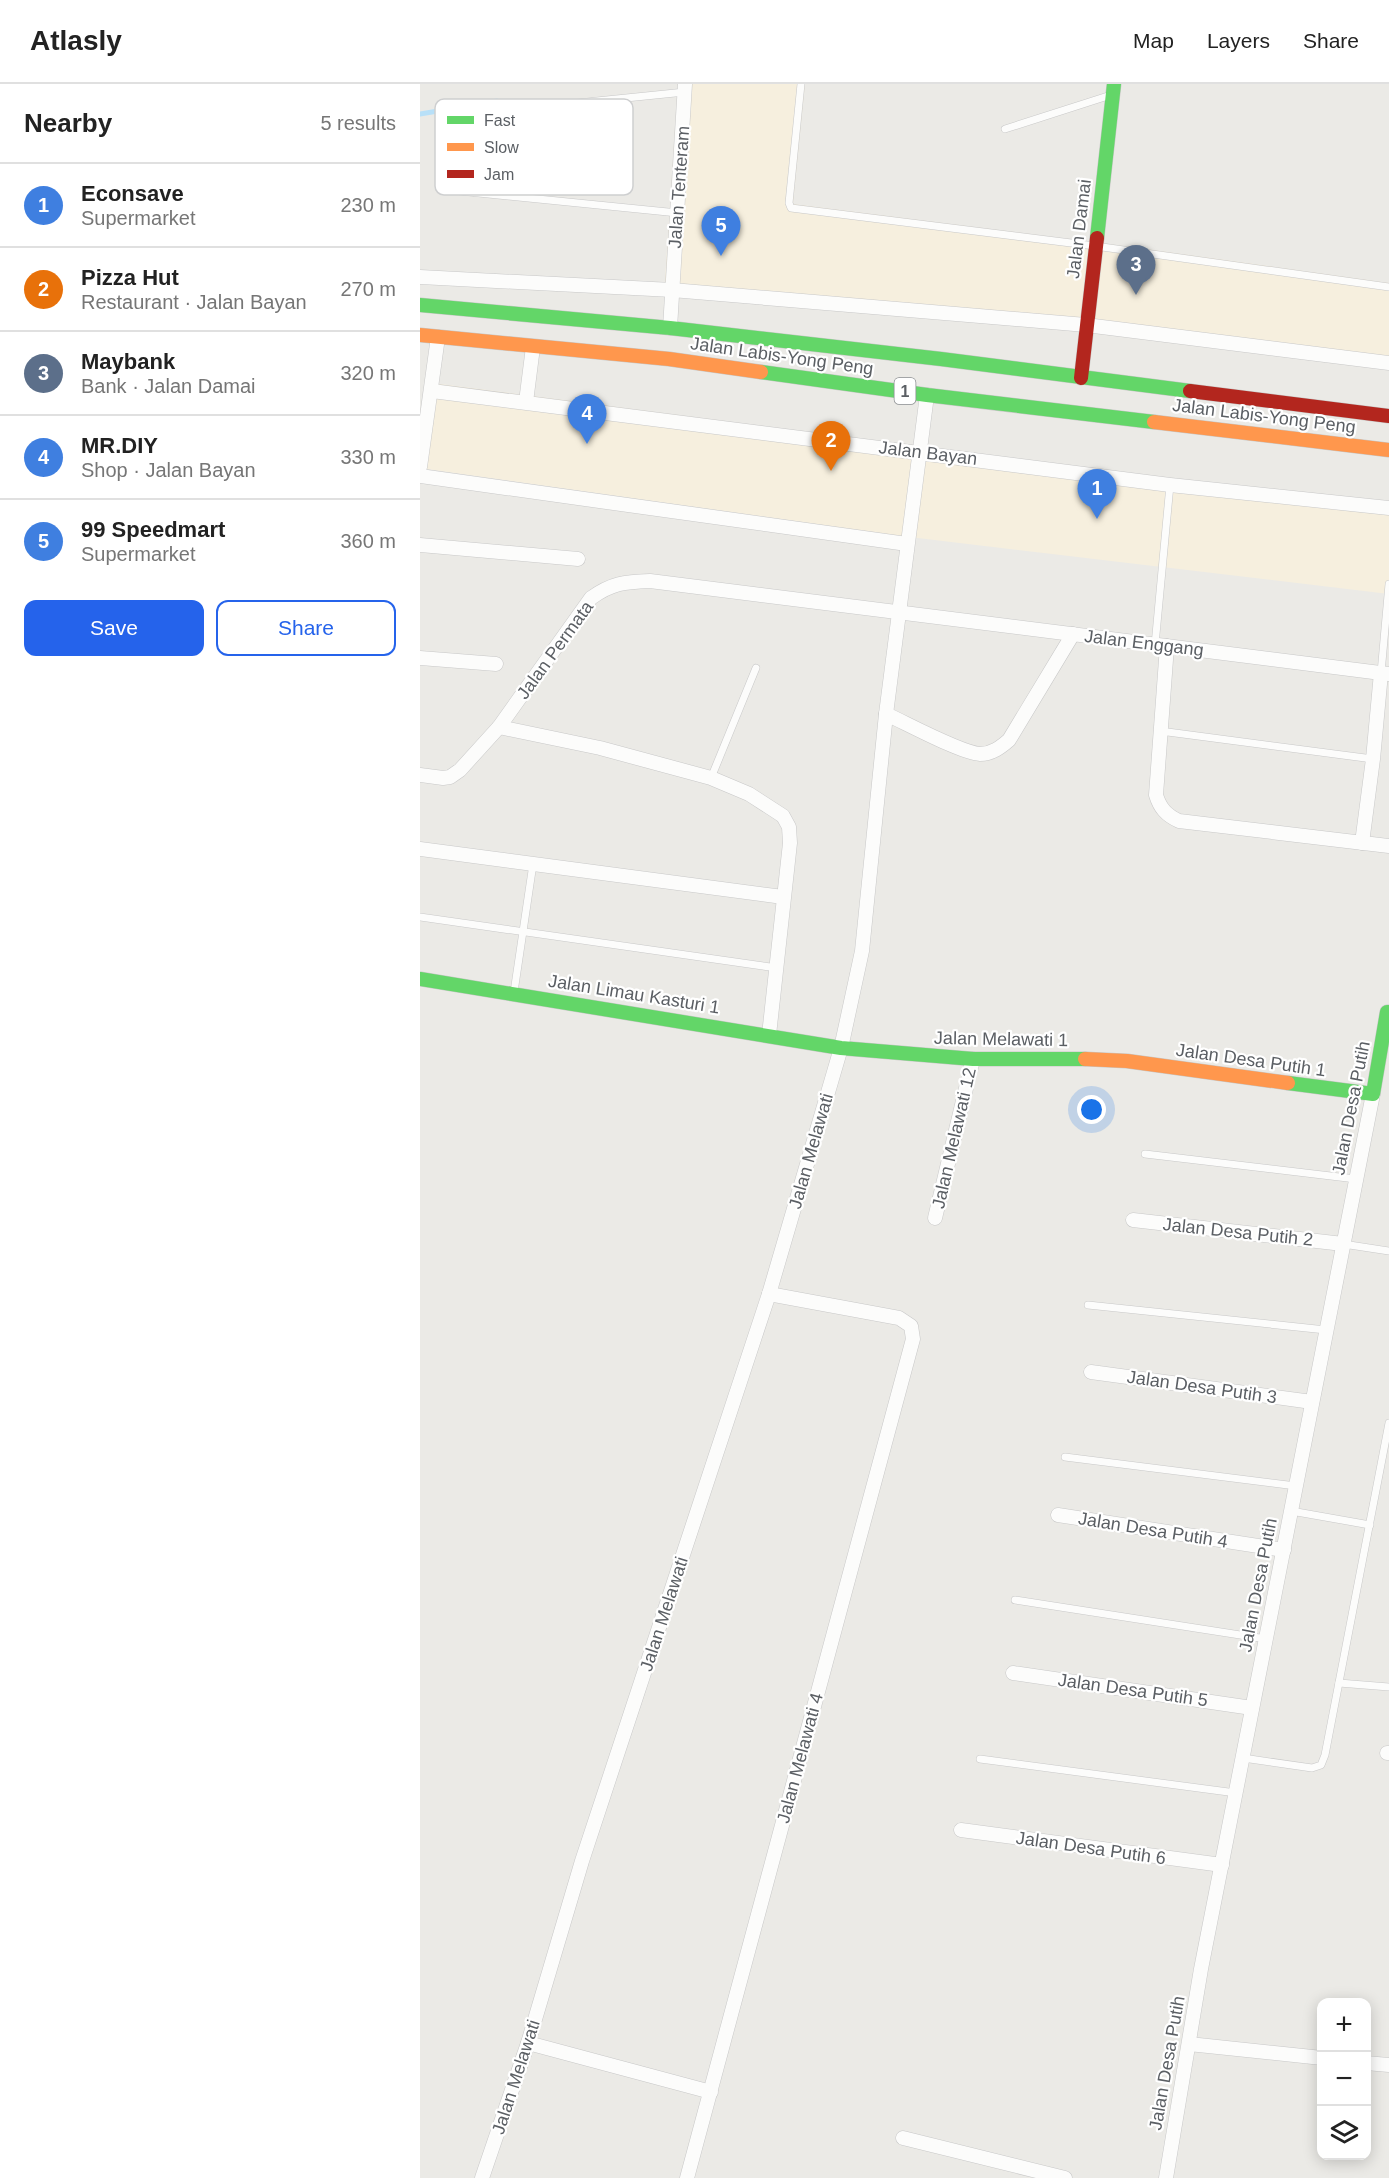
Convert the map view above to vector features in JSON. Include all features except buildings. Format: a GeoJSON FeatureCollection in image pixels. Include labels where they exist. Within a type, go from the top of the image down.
{"type":"FeatureCollection","features":[{"type":"Feature","properties":{"kind":"main road","name":"Jalan Damai"},"geometry":{"type":"LineString","coordinates":[[1081,378],[1114,89]]}},
{"type":"Feature","properties":{"kind":"main road","name":"Jalan Labis-Yong Peng"},"geometry":{"type":"LineString","coordinates":[[420,305],[669,328],[941,359],[1081,378],[1318,424],[1389,450]]}},
{"type":"Feature","properties":{"kind":"main road","name":"Jalan Labis-Yong Peng"},"geometry":{"type":"LineString","coordinates":[[420,335],[669,359],[927,394],[1318,424],[1389,416]]}},
{"type":"Feature","properties":{"kind":"main road","name":"Jalan Limau Kasturi 1"},"geometry":{"type":"LineString","coordinates":[[420,979],[841,1048]]}},
{"type":"Feature","properties":{"kind":"main road","name":"Jalan Desa Putih"},"geometry":{"type":"LineString","coordinates":[[1372,1094],[1388,1008]]}},
{"type":"Feature","properties":{"kind":"main road","name":"Jalan Melawati 1"},"geometry":{"type":"LineString","coordinates":[[841,1048],[973,1059],[1088,1059],[1160,1066]]}},
{"type":"Feature","properties":{"kind":"main road","name":"Jalan Desa Putih 1"},"geometry":{"type":"LineString","coordinates":[[1160,1066],[1372,1094]]}},
{"type":"Feature","properties":{"kind":"street","name":"Jalan Tenteram"},"geometry":{"type":"LineString","coordinates":[[669,328],[685,88]]}},
{"type":"Feature","properties":{"kind":"street"},"geometry":{"type":"LineString","coordinates":[[420,278],[672,290],[1086,325],[1389,363]]}},
{"type":"Feature","properties":{"kind":"street"},"geometry":{"type":"LineString","coordinates":[[420,467],[438,337]]}},
{"type":"Feature","properties":{"kind":"street"},"geometry":{"type":"LineString","coordinates":[[526,402],[532,347]]}},
{"type":"Feature","properties":{"kind":"street","name":"Jalan Bayan"},"geometry":{"type":"LineString","coordinates":[[432,391],[1170,485],[1389,508]]}},
{"type":"Feature","properties":{"kind":"street","name":"Jalan Melawati"},"geometry":{"type":"LineString","coordinates":[[482,2178],[528,2043],[582,1861],[769,1294],[841,1048],[862,951],[885,714],[927,394]]}},
{"type":"Feature","properties":{"kind":"street"},"geometry":{"type":"LineString","coordinates":[[420,476],[908,544]]}},
{"type":"Feature","properties":{"kind":"street"},"geometry":{"type":"LineString","coordinates":[[420,545],[579,559]]}},
{"type":"Feature","properties":{"kind":"street","name":"Jalan Permata"},"geometry":{"type":"LineString","coordinates":[[420,775],[443,778],[455,774],[499,727],[591,598],[604,588],[616,583],[650,581],[899,613]]}},
{"type":"Feature","properties":{"kind":"street","name":"Jalan Enggang"},"geometry":{"type":"LineString","coordinates":[[899,613],[1385,673]]}},
{"type":"Feature","properties":{"kind":"street"},"geometry":{"type":"LineString","coordinates":[[885,714],[964,750],[980,754],[990,753],[1009,740],[1073,634]]}},
{"type":"Feature","properties":{"kind":"street"},"geometry":{"type":"LineString","coordinates":[[1161,645],[1160,731],[1156,795],[1159,806],[1167,815],[1179,821],[1389,846]]}},
{"type":"Feature","properties":{"kind":"street"},"geometry":{"type":"LineString","coordinates":[[420,658],[496,664]]}},
{"type":"Feature","properties":{"kind":"street"},"geometry":{"type":"LineString","coordinates":[[1362,843],[1385,673]]}},
{"type":"Feature","properties":{"kind":"street"},"geometry":{"type":"LineString","coordinates":[[499,727],[600,748],[711,778],[749,794],[783,816],[789,827],[790,843],[769,1035]]}},
{"type":"Feature","properties":{"kind":"street"},"geometry":{"type":"LineString","coordinates":[[420,849],[783,897]]}},
{"type":"Feature","properties":{"kind":"street","name":"Jalan Melawati 12"},"geometry":{"type":"LineString","coordinates":[[935,1218],[973,1059]]}},
{"type":"Feature","properties":{"kind":"street","name":"Jalan Desa Putih"},"geometry":{"type":"LineString","coordinates":[[1166,2178],[1222,1865],[1372,1094]]}},
{"type":"Feature","properties":{"kind":"street","name":"Jalan Desa Putih 2"},"geometry":{"type":"LineString","coordinates":[[1133,1220],[1343,1244]]}},
{"type":"Feature","properties":{"kind":"street","name":"Jalan Melawati 4"},"geometry":{"type":"LineString","coordinates":[[687,2178],[914,1339],[911,1326],[899,1318],[769,1294]]}},
{"type":"Feature","properties":{"kind":"street","name":"Jalan Desa Putih 3"},"geometry":{"type":"LineString","coordinates":[[1091,1372],[1312,1402]]}},
{"type":"Feature","properties":{"kind":"street","name":"Jalan Desa Putih 4"},"geometry":{"type":"LineString","coordinates":[[1058,1515],[1284,1550]]}},
{"type":"Feature","properties":{"kind":"street","name":"Jalan Desa Putih 5"},"geometry":{"type":"LineString","coordinates":[[1013,1673],[1252,1708]]}},
{"type":"Feature","properties":{"kind":"street","name":"Jalan Desa Putih 6"},"geometry":{"type":"LineString","coordinates":[[961,1830],[1222,1865]]}},
{"type":"Feature","properties":{"kind":"street"},"geometry":{"type":"LineString","coordinates":[[528,2043],[711,2092]]}},
{"type":"Feature","properties":{"kind":"street"},"geometry":{"type":"LineString","coordinates":[[1189,2044],[1317,2057]]}},
{"type":"Feature","properties":{"kind":"street"},"geometry":{"type":"LineString","coordinates":[[1371,2064],[1389,2066]]}},
{"type":"Feature","properties":{"kind":"street"},"geometry":{"type":"LineString","coordinates":[[903,2138],[1065,2178]]}},
{"type":"Feature","properties":{"kind":"lane"},"geometry":{"type":"LineString","coordinates":[[801,84],[789,203],[791,208],[1095,246],[1389,287]]}},
{"type":"Feature","properties":{"kind":"lane"},"geometry":{"type":"LineString","coordinates":[[596,99],[685,88]]}},
{"type":"Feature","properties":{"kind":"lane"},"geometry":{"type":"LineString","coordinates":[[1005,129],[1114,89]]}},
{"type":"Feature","properties":{"kind":"lane"},"geometry":{"type":"LineString","coordinates":[[499,195],[678,213]]}},
{"type":"Feature","properties":{"kind":"lane"},"geometry":{"type":"LineString","coordinates":[[1161,645],[1170,485]]}},
{"type":"Feature","properties":{"kind":"lane"},"geometry":{"type":"LineString","coordinates":[[1385,673],[1389,584]]}},
{"type":"Feature","properties":{"kind":"lane"},"geometry":{"type":"LineString","coordinates":[[711,778],[756,669]]}},
{"type":"Feature","properties":{"kind":"lane"},"geometry":{"type":"LineString","coordinates":[[1160,731],[1373,759]]}},
{"type":"Feature","properties":{"kind":"lane"},"geometry":{"type":"LineString","coordinates":[[513,993],[533,864]]}},
{"type":"Feature","properties":{"kind":"lane"},"geometry":{"type":"LineString","coordinates":[[420,917],[777,968]]}},
{"type":"Feature","properties":{"kind":"lane"},"geometry":{"type":"LineString","coordinates":[[1145,1154],[1356,1179]]}},
{"type":"Feature","properties":{"kind":"lane"},"geometry":{"type":"LineString","coordinates":[[1343,1244],[1389,1251]]}},
{"type":"Feature","properties":{"kind":"lane"},"geometry":{"type":"LineString","coordinates":[[1088,1305],[1326,1330]]}},
{"type":"Feature","properties":{"kind":"lane"},"geometry":{"type":"LineString","coordinates":[[1243,1758],[1312,1768],[1321,1765],[1328,1746],[1388,1439],[1389,1423]]}},
{"type":"Feature","properties":{"kind":"lane"},"geometry":{"type":"LineString","coordinates":[[1065,1457],[1296,1486]]}},
{"type":"Feature","properties":{"kind":"lane"},"geometry":{"type":"LineString","coordinates":[[1291,1511],[1370,1525]]}},
{"type":"Feature","properties":{"kind":"lane"},"geometry":{"type":"LineString","coordinates":[[1015,1600],[1266,1639]]}},
{"type":"Feature","properties":{"kind":"lane"},"geometry":{"type":"LineString","coordinates":[[1340,1683],[1389,1687]]}},
{"type":"Feature","properties":{"kind":"lane"},"geometry":{"type":"LineString","coordinates":[[980,1759],[1236,1793]]}},
{"type":"Feature","properties":{"kind":"shaded area"},"geometry":{"type":"Polygon","coordinates":[[[678,84],[805,84],[793,204],[1139,248],[1389,283],[1389,368],[1055,328],[664,295],[678,84]]]}},
{"type":"Feature","properties":{"kind":"shaded area"},"geometry":{"type":"Polygon","coordinates":[[[425,382],[1177,480],[1389,501],[1389,594],[901,536],[420,468],[420,417],[425,382]]]}},
{"type":"Feature","properties":{"kind":"waterway"},"geometry":{"type":"LineString","coordinates":[[420,114],[435,111]]}},
{"type":"Feature","properties":{"kind":"traffic: fast"},"geometry":{"type":"LineString","coordinates":[[1097,238],[1114,84]]}},
{"type":"Feature","properties":{"kind":"traffic: fast"},"geometry":{"type":"LineString","coordinates":[[420,305],[670,328],[941,359],[1190,391]]}},
{"type":"Feature","properties":{"kind":"traffic: fast"},"geometry":{"type":"LineString","coordinates":[[761,372],[927,395],[1154,422]]}},
{"type":"Feature","properties":{"kind":"traffic: fast"},"geometry":{"type":"LineString","coordinates":[[420,979],[841,1048],[973,1059],[1085,1059]]}},
{"type":"Feature","properties":{"kind":"traffic: fast"},"geometry":{"type":"LineString","coordinates":[[1288,1083],[1373,1094],[1387,1012],[1389,1012]]}},
{"type":"Feature","properties":{"kind":"traffic: slow"},"geometry":{"type":"LineString","coordinates":[[420,335],[669,359],[761,372]]}},
{"type":"Feature","properties":{"kind":"traffic: slow"},"geometry":{"type":"LineString","coordinates":[[1154,422],[1389,450]]}},
{"type":"Feature","properties":{"kind":"traffic: slow"},"geometry":{"type":"LineString","coordinates":[[1085,1059],[1127,1061],[1288,1083]]}},
{"type":"Feature","properties":{"kind":"traffic: jam"},"geometry":{"type":"LineString","coordinates":[[1081,378],[1097,238]]}},
{"type":"Feature","properties":{"kind":"traffic: jam"},"geometry":{"type":"LineString","coordinates":[[1190,391],[1389,416]]}},
{"type":"Feature","properties":{"kind":"place","name":"99 Speedmart"},"geometry":{"type":"Point","coordinates":[721,256]}},
{"type":"Feature","properties":{"kind":"place","name":"Maybank"},"geometry":{"type":"Point","coordinates":[1136,295]}},
{"type":"Feature","properties":{"kind":"place","name":"MR.DIY"},"geometry":{"type":"Point","coordinates":[587,444]}},
{"type":"Feature","properties":{"kind":"place","name":"Pizza Hut"},"geometry":{"type":"Point","coordinates":[831,471]}},
{"type":"Feature","properties":{"kind":"place","name":"Econsave"},"geometry":{"type":"Point","coordinates":[1097,519]}}]}
